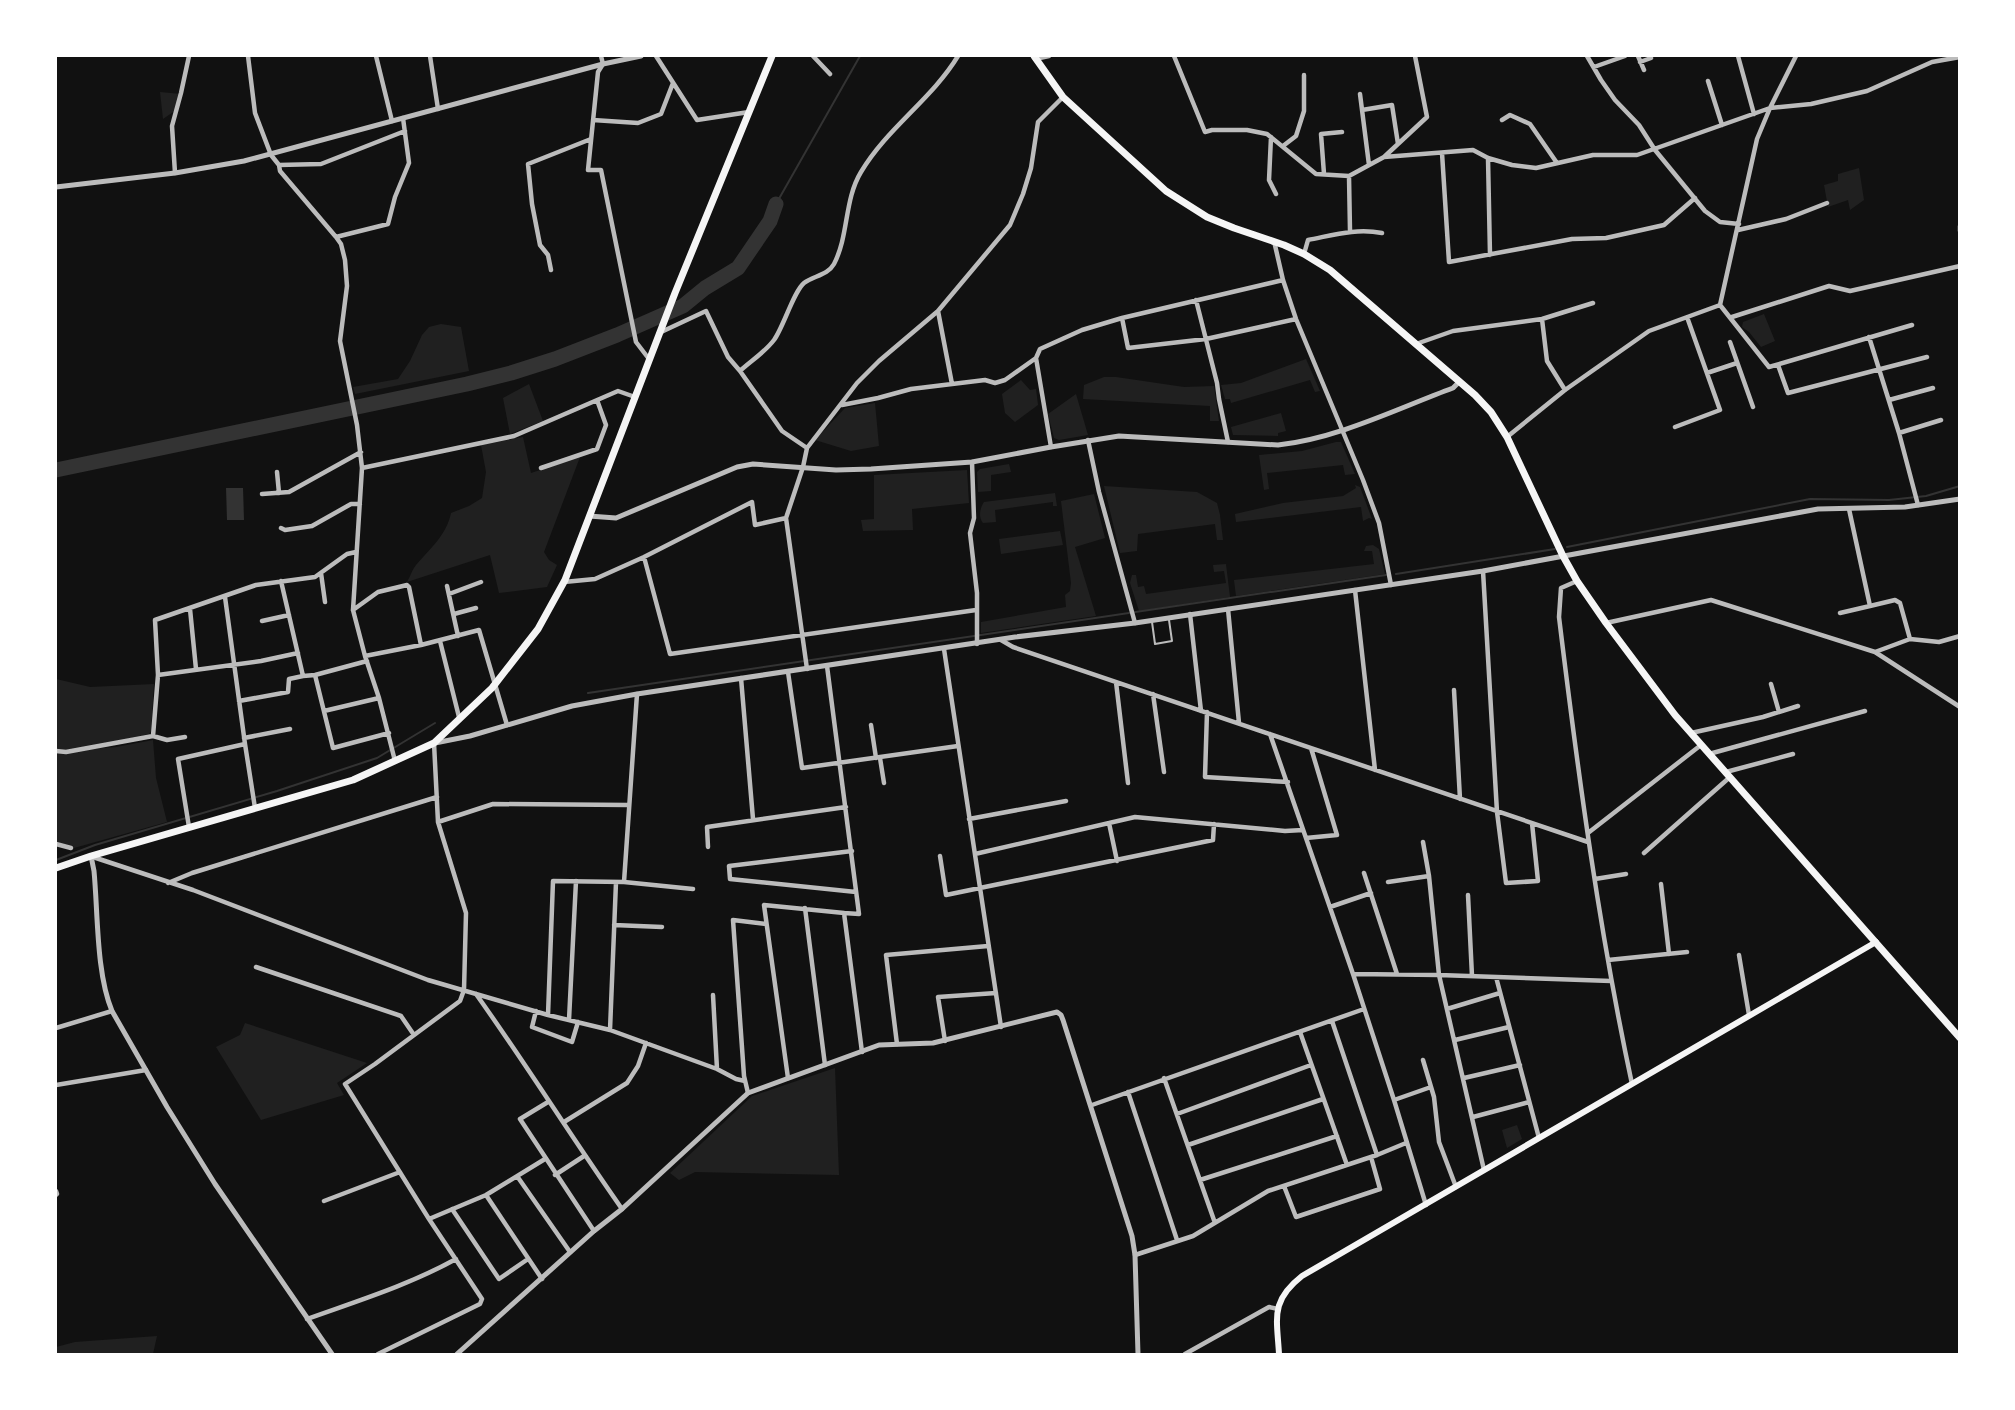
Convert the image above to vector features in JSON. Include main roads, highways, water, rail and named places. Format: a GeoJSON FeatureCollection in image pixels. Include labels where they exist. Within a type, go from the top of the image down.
{"type":"FeatureCollection","features":[{"type":"Feature","properties":{"kind":"main road"},"geometry":{"type":"LineString","coordinates":[[56,868],[189,824],[353,780],[434,743],[495,684],[538,629],[564,582],[675,292],[772,56]]}},
{"type":"Feature","properties":{"kind":"main road"},"geometry":{"type":"LineString","coordinates":[[1035,57],[1063,97],[1158,184],[1186,204],[1234,228],[1304,254],[1330,270],[1460,381],[1491,412],[1508,437],[1563,556],[1606,623],[1675,715],[1959,1038]]}},
{"type":"Feature","properties":{"kind":"main road"},"geometry":{"type":"LineString","coordinates":[[1279,1354],[1278,1309],[1282,1295],[1302,1276],[1876,942]]}},
{"type":"Feature","properties":{"kind":"waterway"},"geometry":{"type":"LineString","coordinates":[[776,204],[860,56]]}},
{"type":"Feature","properties":{"kind":"waterway"},"geometry":{"type":"LineString","coordinates":[[56,470],[467,384],[555,359],[683,306],[705,288],[738,268],[770,221],[776,204]]}},
{"type":"Feature","properties":{"kind":"waterway"},"geometry":{"type":"LineString","coordinates":[[1567,547],[1810,499],[1889,500],[1926,496],[1960,486]]}},
{"type":"Feature","properties":{"kind":"waterway"},"geometry":{"type":"LineString","coordinates":[[1396,574],[1555,549]]}},
{"type":"Feature","properties":{"kind":"waterway"},"geometry":{"type":"LineString","coordinates":[[588,693],[1386,575]]}},
{"type":"Feature","properties":{"kind":"waterway"},"geometry":{"type":"LineString","coordinates":[[56,860],[95,845],[277,791],[377,758],[435,723]]}}]}
